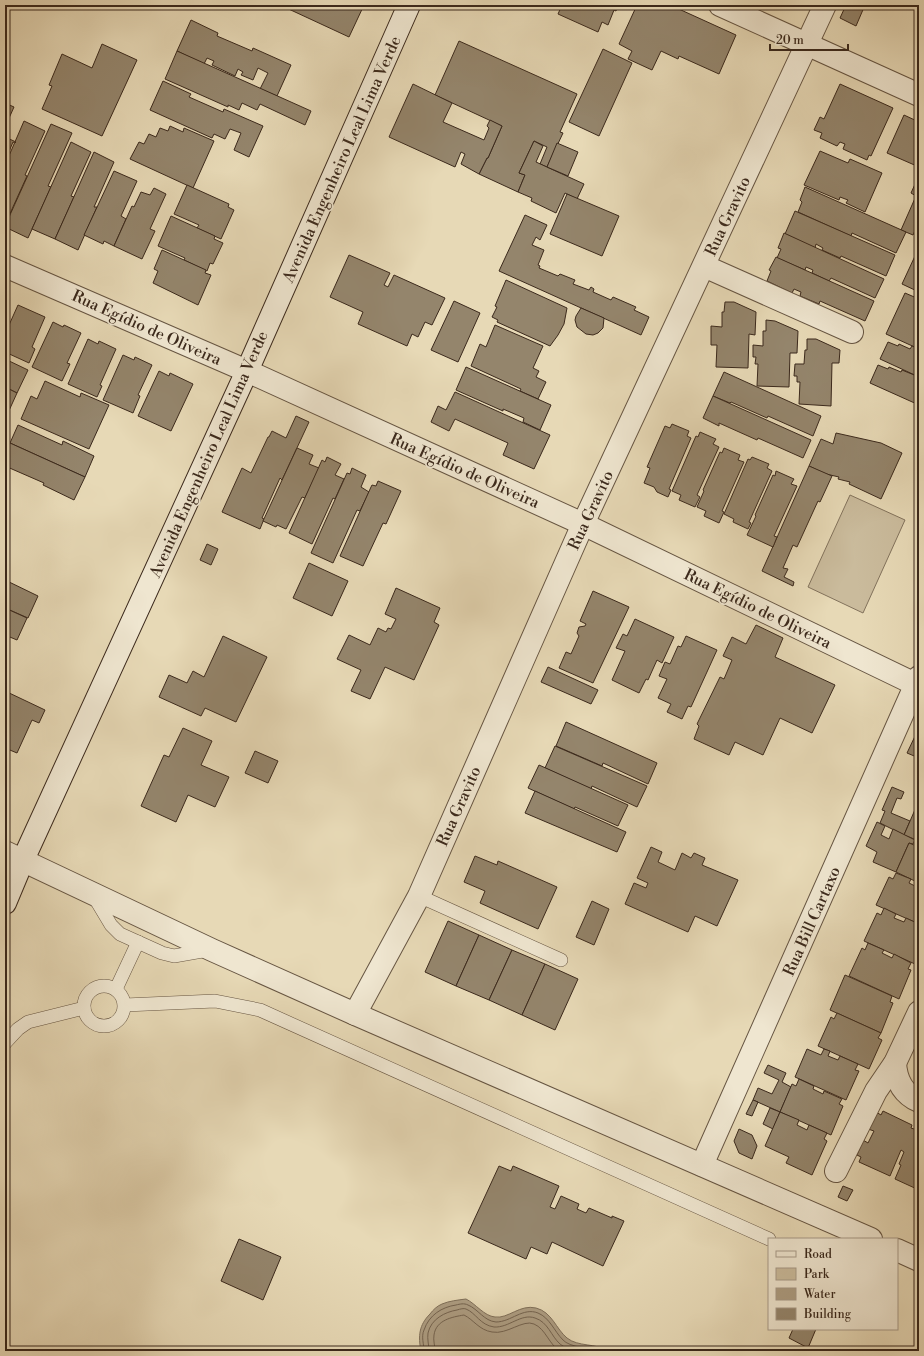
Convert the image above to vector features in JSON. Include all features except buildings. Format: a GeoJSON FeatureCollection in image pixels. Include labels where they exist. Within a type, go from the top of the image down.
{"type":"FeatureCollection","features":[{"type":"Feature","properties":{"kind":"street","name":"Avenida Engenheiro Leal Lima Verde"},"geometry":{"type":"LineString","coordinates":[[5,903],[14,856],[247,371],[409,5]]}},
{"type":"Feature","properties":{"kind":"street"},"geometry":{"type":"LineString","coordinates":[[720,5],[919,95]]}},
{"type":"Feature","properties":{"kind":"street","name":"Rua Gravito"},"geometry":{"type":"LineString","coordinates":[[355,1014],[418,896],[583,524],[825,5]]}},
{"type":"Feature","properties":{"kind":"street","name":"Rua Egídio de Oliveira"},"geometry":{"type":"LineString","coordinates":[[5,266],[247,371],[583,524],[918,682]]}},
{"type":"Feature","properties":{"kind":"street"},"geometry":{"type":"LineString","coordinates":[[704,266],[852,332]]}},
{"type":"Feature","properties":{"kind":"street","name":"Rua Bill Cartaxo"},"geometry":{"type":"LineString","coordinates":[[702,1165],[918,682]]}},
{"type":"Feature","properties":{"kind":"street"},"geometry":{"type":"LineString","coordinates":[[14,856],[212,950],[355,1014],[869,1238]]}},
{"type":"Feature","properties":{"kind":"street"},"geometry":{"type":"LineString","coordinates":[[836,1171],[876,1091],[895,1063],[919,1012]]}},
{"type":"Feature","properties":{"kind":"street"},"geometry":{"type":"LineString","coordinates":[[895,1063],[896,1075],[902,1088],[914,1099],[919,1101]]}},
{"type":"Feature","properties":{"kind":"street"},"geometry":{"type":"LineString","coordinates":[[898,1250],[919,1260]]}},
{"type":"Feature","properties":{"kind":"lane"},"geometry":{"type":"LineString","coordinates":[[91,892],[111,925],[120,934],[162,953],[174,956],[212,950]]}},
{"type":"Feature","properties":{"kind":"lane"},"geometry":{"type":"LineString","coordinates":[[418,896],[561,960]]}},
{"type":"Feature","properties":{"kind":"lane"},"geometry":{"type":"LineString","coordinates":[[116,989],[138,942]]}},
{"type":"Feature","properties":{"kind":"lane"},"geometry":{"type":"LineString","coordinates":[[98,986],[107,986],[116,989],[122,996],[124,1005],[123,1014],[118,1022],[110,1026],[101,1026],[92,1023],[86,1016],[84,1008],[85,998],[90,991],[98,986]]}},
{"type":"Feature","properties":{"kind":"lane"},"geometry":{"type":"LineString","coordinates":[[124,1005],[215,1001],[260,1010],[768,1239]]}},
{"type":"Feature","properties":{"kind":"lane"},"geometry":{"type":"LineString","coordinates":[[5,1043],[18,1029],[28,1022],[84,1008]]}},
{"type":"Feature","properties":{"kind":"green space"},"geometry":{"type":"Polygon","coordinates":[[[850,495],[905,520],[863,613],[808,587],[850,495]]]}},
{"type":"Feature","properties":{"kind":"water"},"geometry":{"type":"Polygon","coordinates":[[[466,1299],[487,1314],[495,1317],[505,1316],[525,1308],[536,1308],[546,1313],[563,1334],[571,1341],[598,1347],[608,1351],[421,1351],[420,1331],[426,1318],[432,1311],[445,1303],[466,1299]]]}}]}
